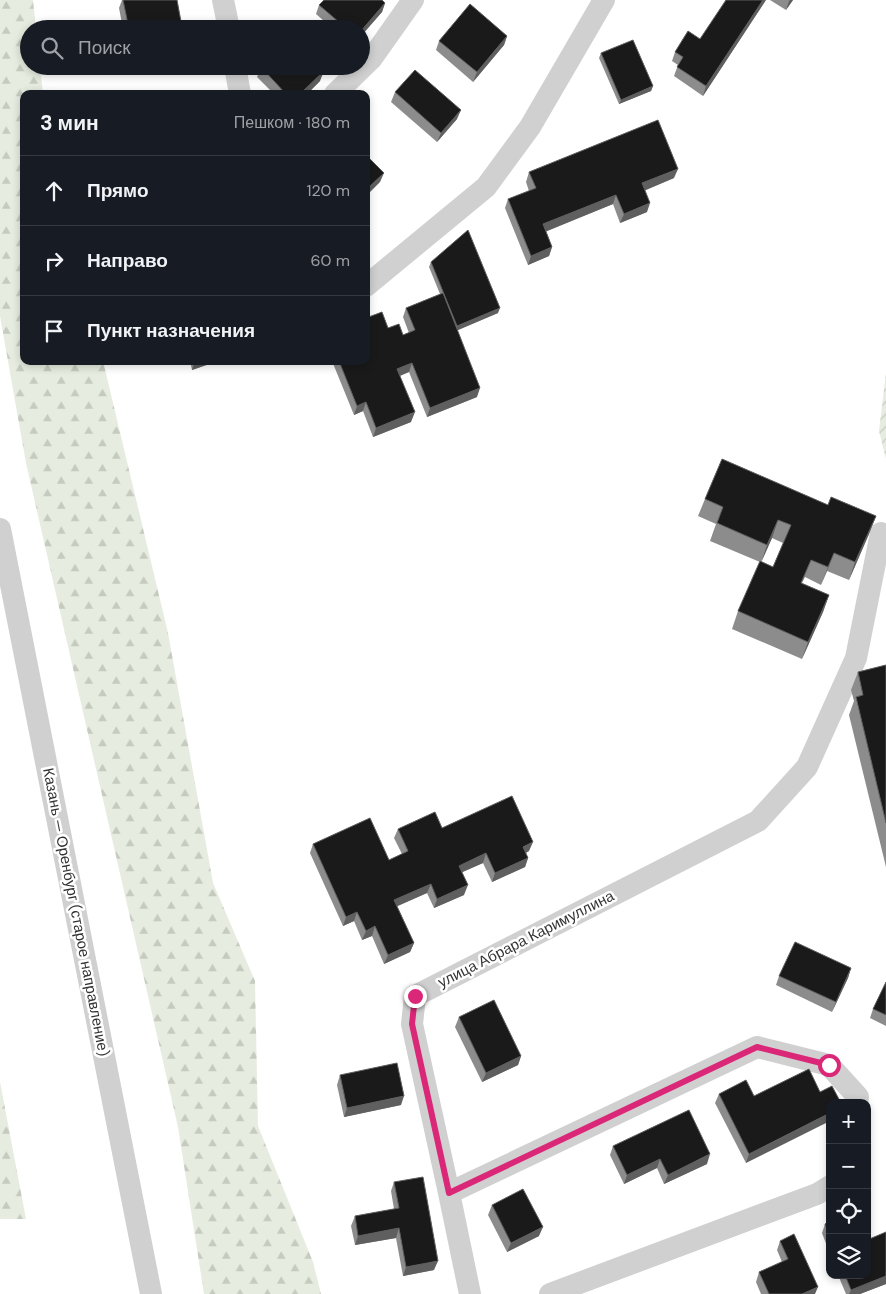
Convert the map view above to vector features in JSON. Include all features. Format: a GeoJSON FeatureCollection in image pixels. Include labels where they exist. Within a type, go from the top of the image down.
{"type":"FeatureCollection","features":[{"type":"Feature","properties":{"kind":"street"},"geometry":{"type":"LineString","coordinates":[[223,0],[226,20]]}},
{"type":"Feature","properties":{"kind":"street"},"geometry":{"type":"LineString","coordinates":[[370,60],[413,0]]}},
{"type":"Feature","properties":{"kind":"street"},"geometry":{"type":"LineString","coordinates":[[370,283],[486,187],[530,127],[604,0]]}},
{"type":"Feature","properties":{"kind":"street"},"geometry":{"type":"LineString","coordinates":[[237,75],[239,90]]}},
{"type":"Feature","properties":{"kind":"street"},"geometry":{"type":"LineString","coordinates":[[339,90],[355,75]]}},
{"type":"Feature","properties":{"kind":"street","name":"Казань — Оренбург (старое направление)"},"geometry":{"type":"LineString","coordinates":[[0,529],[151,1294]]}},
{"type":"Feature","properties":{"kind":"street","name":"улица Абрара Каримуллина"},"geometry":{"type":"LineString","coordinates":[[449,1193],[412,1024],[415,996],[758,821],[807,767],[856,658],[881,533]]}},
{"type":"Feature","properties":{"kind":"street"},"geometry":{"type":"LineString","coordinates":[[470,1294],[449,1193],[757,1047],[829,1065],[858,1097],[858,1099]]}},
{"type":"Feature","properties":{"kind":"street"},"geometry":{"type":"LineString","coordinates":[[550,1294],[817,1194],[826,1188]]}},
{"type":"Feature","properties":{"kind":"green space"},"geometry":{"type":"Polygon","coordinates":[[[0,0],[33,0],[35,20],[20,20],[20,75],[41,75],[43,90],[20,90],[20,365],[104,365],[168,633],[213,883],[255,981],[258,1126],[313,1262],[321,1294],[204,1294],[178,1127],[26,463],[0,316],[0,0]]]}},
{"type":"Feature","properties":{"kind":"green space"},"geometry":{"type":"Polygon","coordinates":[[[886,373],[886,459],[879,431],[886,373]]]}},
{"type":"Feature","properties":{"kind":"green space"},"geometry":{"type":"Polygon","coordinates":[[[0,1082],[26,1219],[0,1219],[0,1082]]]}},
{"type":"Feature","properties":{"kind":"building"},"geometry":{"type":"Polygon","coordinates":[[[123,0],[177,0],[181,20],[127,20],[123,0]]]}},
{"type":"Feature","properties":{"kind":"building"},"geometry":{"type":"Polygon","coordinates":[[[324,0],[382,0],[385,3],[370,20],[336,20],[319,5],[324,0]]]}},
{"type":"Feature","properties":{"kind":"building"},"geometry":{"type":"Polygon","coordinates":[[[726,0],[763,0],[706,86],[677,67],[683,57],[675,52],[688,31],[700,39],[726,0]]]}},
{"type":"Feature","properties":{"kind":"building"},"geometry":{"type":"Polygon","coordinates":[[[470,4],[507,36],[477,72],[439,41],[470,4]]]}},
{"type":"Feature","properties":{"kind":"building"},"geometry":{"type":"Polygon","coordinates":[[[633,40],[653,86],[621,100],[601,53],[633,40]]]}},
{"type":"Feature","properties":{"kind":"building"},"geometry":{"type":"Polygon","coordinates":[[[415,70],[461,110],[441,133],[395,92],[415,70]]]}},
{"type":"Feature","properties":{"kind":"building"},"geometry":{"type":"Polygon","coordinates":[[[268,75],[320,75],[304,90],[282,90],[268,75]]]}},
{"type":"Feature","properties":{"kind":"building"},"geometry":{"type":"Polygon","coordinates":[[[658,120],[678,169],[642,183],[650,203],[624,214],[616,195],[543,224],[552,247],[531,256],[508,199],[536,188],[529,172],[658,120]]]}},
{"type":"Feature","properties":{"kind":"building"},"geometry":{"type":"Polygon","coordinates":[[[370,159],[384,173],[370,186],[370,159]]]}},
{"type":"Feature","properties":{"kind":"building"},"geometry":{"type":"Polygon","coordinates":[[[468,230],[500,308],[457,326],[431,262],[468,230]]]}},
{"type":"Feature","properties":{"kind":"building"},"geometry":{"type":"Polygon","coordinates":[[[443,293],[480,388],[430,408],[412,363],[397,369],[415,412],[376,428],[366,402],[357,406],[341,365],[370,365],[370,316],[382,312],[388,328],[399,324],[403,335],[415,330],[406,308],[443,293]]]}},
{"type":"Feature","properties":{"kind":"building"},"geometry":{"type":"Polygon","coordinates":[[[722,459],[828,505],[831,497],[876,516],[855,562],[834,553],[828,567],[811,560],[801,583],[829,595],[808,642],[738,611],[760,561],[773,567],[791,525],[778,520],[767,545],[717,523],[723,507],[705,499],[722,459]]]}},
{"type":"Feature","properties":{"kind":"building"},"geometry":{"type":"Polygon","coordinates":[[[886,665],[886,823],[856,697],[863,695],[858,672],[886,665]]]}},
{"type":"Feature","properties":{"kind":"building"},"geometry":{"type":"Polygon","coordinates":[[[512,796],[533,842],[523,847],[528,858],[495,873],[486,853],[459,866],[468,885],[437,899],[431,884],[394,900],[414,943],[388,955],[375,926],[366,931],[357,912],[346,917],[313,844],[370,818],[389,860],[408,851],[398,829],[435,812],[442,828],[512,796]]]}},
{"type":"Feature","properties":{"kind":"building"},"geometry":{"type":"Polygon","coordinates":[[[795,942],[851,968],[836,1002],[779,976],[795,942]]]}},
{"type":"Feature","properties":{"kind":"building"},"geometry":{"type":"Polygon","coordinates":[[[886,982],[886,1015],[873,1009],[886,982]]]}},
{"type":"Feature","properties":{"kind":"building"},"geometry":{"type":"Polygon","coordinates":[[[494,1000],[521,1056],[486,1073],[459,1017],[494,1000]]]}},
{"type":"Feature","properties":{"kind":"building"},"geometry":{"type":"Polygon","coordinates":[[[397,1063],[404,1096],[347,1108],[340,1075],[397,1063]]]}},
{"type":"Feature","properties":{"kind":"building"},"geometry":{"type":"Polygon","coordinates":[[[809,1069],[820,1092],[832,1086],[839,1099],[826,1099],[826,1115],[749,1154],[719,1094],[746,1080],[754,1096],[809,1069]]]}},
{"type":"Feature","properties":{"kind":"building"},"geometry":{"type":"Polygon","coordinates":[[[689,1110],[710,1154],[668,1175],[660,1159],[627,1175],[613,1146],[689,1110]]]}},
{"type":"Feature","properties":{"kind":"building"},"geometry":{"type":"Polygon","coordinates":[[[423,1177],[438,1261],[406,1267],[399,1228],[358,1236],[355,1216],[399,1208],[394,1182],[423,1177]]]}},
{"type":"Feature","properties":{"kind":"building"},"geometry":{"type":"Polygon","coordinates":[[[523,1189],[543,1227],[511,1243],[492,1205],[523,1189]]]}},
{"type":"Feature","properties":{"kind":"building"},"geometry":{"type":"Polygon","coordinates":[[[886,1232],[886,1276],[851,1290],[847,1279],[871,1279],[871,1238],[886,1232]]]}},
{"type":"Feature","properties":{"kind":"building"},"geometry":{"type":"Polygon","coordinates":[[[794,1234],[818,1287],[802,1294],[769,1294],[759,1272],[788,1259],[780,1241],[794,1234]]]}},
{"type":"Feature","properties":{"kind":"route"},"geometry":{"type":"LineString","coordinates":[[415,996],[412,1024],[449,1193],[757,1047],[829,1065]]}}]}
